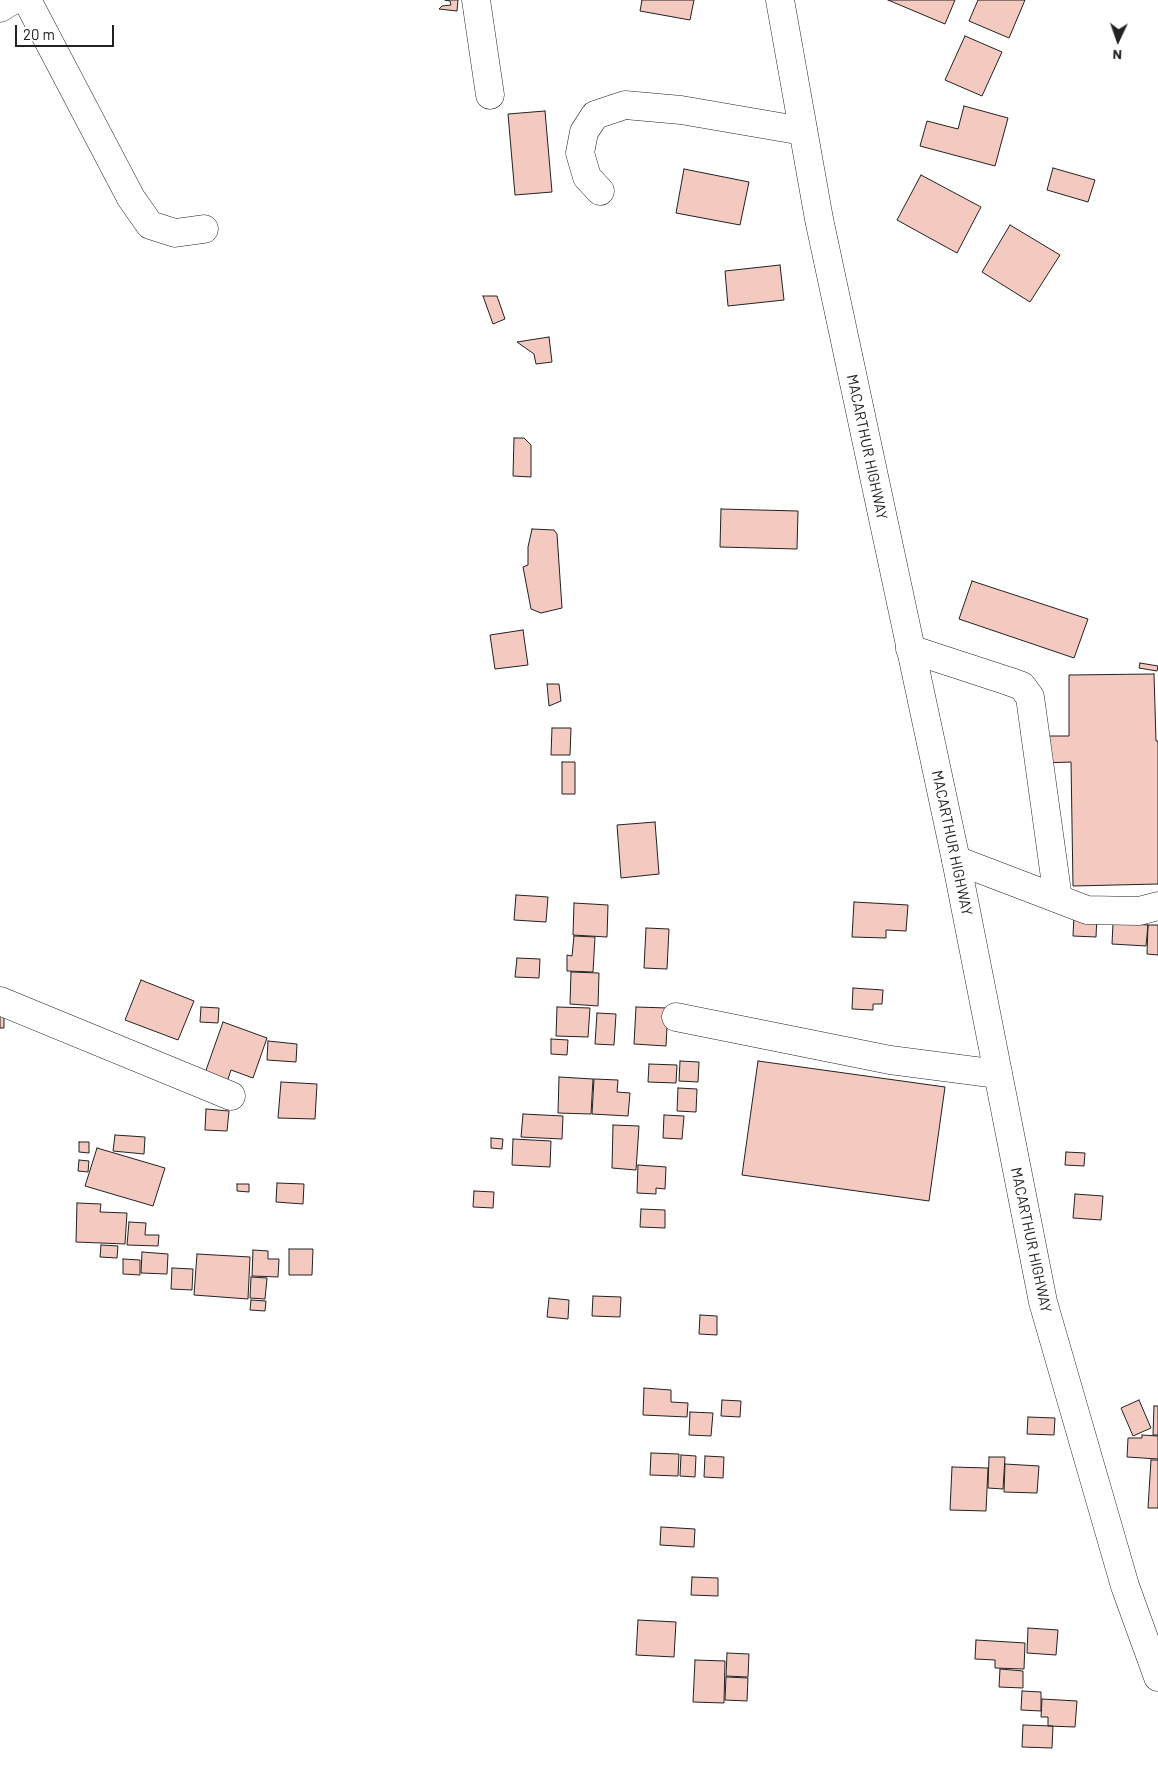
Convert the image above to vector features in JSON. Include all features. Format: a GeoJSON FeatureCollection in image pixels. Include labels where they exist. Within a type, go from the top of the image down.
{"type":"FeatureCollection","features":[{"type":"Feature","properties":{"kind":"main road"},"geometry":{"type":"LineString","coordinates":[[0,8],[14,0]]}},
{"type":"Feature","properties":{"kind":"main road"},"geometry":{"type":"LineString","coordinates":[[27,0],[131,198],[150,225],[175,233],[204,229]]}},
{"type":"Feature","properties":{"kind":"main road"},"geometry":{"type":"LineString","coordinates":[[476,0],[490,96]]}},
{"type":"Feature","properties":{"kind":"main road","name":"MACARTHUR HIGHWAY"},"geometry":{"type":"LineString","coordinates":[[780,0],[819,218],[956,860],[1043,1302],[1125,1586],[1158,1677]]}},
{"type":"Feature","properties":{"kind":"main road"},"geometry":{"type":"LineString","coordinates":[[600,191],[587,177],[580,153],[584,132],[595,115],[625,105],[682,110],[804,131]]}},
{"type":"Feature","properties":{"kind":"main road"},"geometry":{"type":"LineString","coordinates":[[910,649],[1022,686],[1030,696],[1058,899]]}},
{"type":"Feature","properties":{"kind":"main road"},"geometry":{"type":"LineString","coordinates":[[956,860],[1087,910],[1139,911],[1158,906]]}},
{"type":"Feature","properties":{"kind":"main road"},"geometry":{"type":"LineString","coordinates":[[0,1001],[231,1096]]}},
{"type":"Feature","properties":{"kind":"main road"},"geometry":{"type":"LineString","coordinates":[[676,1017],[890,1060],[998,1074]]}},
{"type":"Feature","properties":{"kind":"building"},"geometry":{"type":"Polygon","coordinates":[[[445,0],[458,0],[457,11],[439,9],[442,6],[451,5],[450,1],[445,0]]]}},
{"type":"Feature","properties":{"kind":"building"},"geometry":{"type":"Polygon","coordinates":[[[642,0],[694,0],[690,20],[640,11],[642,0]]]}},
{"type":"Feature","properties":{"kind":"building"},"geometry":{"type":"Polygon","coordinates":[[[888,0],[955,0],[945,24],[888,0]]]}},
{"type":"Feature","properties":{"kind":"building"},"geometry":{"type":"Polygon","coordinates":[[[978,0],[1025,0],[1009,38],[969,21],[978,0]]]}},
{"type":"Feature","properties":{"kind":"building"},"geometry":{"type":"Polygon","coordinates":[[[965,36],[1002,52],[982,96],[945,80],[965,36]]]}},
{"type":"Feature","properties":{"kind":"building"},"geometry":{"type":"Polygon","coordinates":[[[964,106],[1008,118],[995,166],[920,146],[927,121],[958,129],[964,106]]]}},
{"type":"Feature","properties":{"kind":"building"},"geometry":{"type":"Polygon","coordinates":[[[545,111],[552,192],[515,195],[508,114],[545,111]]]}},
{"type":"Feature","properties":{"kind":"building"},"geometry":{"type":"Polygon","coordinates":[[[1053,168],[1095,180],[1088,202],[1047,190],[1053,168]]]}},
{"type":"Feature","properties":{"kind":"building"},"geometry":{"type":"Polygon","coordinates":[[[684,169],[749,182],[740,225],[676,213],[684,169]]]}},
{"type":"Feature","properties":{"kind":"building"},"geometry":{"type":"Polygon","coordinates":[[[921,175],[981,207],[957,253],[897,220],[921,175]]]}},
{"type":"Feature","properties":{"kind":"building"},"geometry":{"type":"Polygon","coordinates":[[[1010,225],[1060,255],[1030,302],[982,272],[1010,225]]]}},
{"type":"Feature","properties":{"kind":"building"},"geometry":{"type":"Polygon","coordinates":[[[780,265],[784,300],[728,306],[725,271],[780,265]]]}},
{"type":"Feature","properties":{"kind":"building"},"geometry":{"type":"Polygon","coordinates":[[[483,296],[497,296],[505,319],[493,324],[483,296]]]}},
{"type":"Feature","properties":{"kind":"building"},"geometry":{"type":"Polygon","coordinates":[[[549,337],[552,362],[536,364],[534,354],[517,342],[549,337]]]}},
{"type":"Feature","properties":{"kind":"building"},"geometry":{"type":"Polygon","coordinates":[[[514,438],[524,438],[531,445],[531,477],[513,476],[514,438]]]}},
{"type":"Feature","properties":{"kind":"building"},"geometry":{"type":"Polygon","coordinates":[[[721,509],[798,511],[797,549],[720,547],[721,509]]]}},
{"type":"Feature","properties":{"kind":"building"},"geometry":{"type":"Polygon","coordinates":[[[532,529],[554,530],[557,534],[562,608],[541,613],[531,609],[523,567],[528,565],[528,547],[532,529]]]}},
{"type":"Feature","properties":{"kind":"building"},"geometry":{"type":"Polygon","coordinates":[[[972,581],[1088,619],[1074,658],[959,619],[972,581]]]}},
{"type":"Feature","properties":{"kind":"building"},"geometry":{"type":"Polygon","coordinates":[[[523,630],[528,665],[495,669],[490,635],[523,630]]]}},
{"type":"Feature","properties":{"kind":"building"},"geometry":{"type":"Polygon","coordinates":[[[1140,663],[1158,666],[1157,671],[1139,668],[1140,663]]]}},
{"type":"Feature","properties":{"kind":"building"},"geometry":{"type":"Polygon","coordinates":[[[1154,674],[1156,741],[1158,741],[1158,884],[1073,886],[1071,762],[1042,763],[1042,736],[1069,736],[1069,675],[1154,674]]]}},
{"type":"Feature","properties":{"kind":"building"},"geometry":{"type":"Polygon","coordinates":[[[547,684],[559,684],[561,701],[549,706],[547,684]]]}},
{"type":"Feature","properties":{"kind":"building"},"geometry":{"type":"Polygon","coordinates":[[[552,728],[571,728],[570,755],[551,755],[552,728]]]}},
{"type":"Feature","properties":{"kind":"building"},"geometry":{"type":"Polygon","coordinates":[[[562,762],[575,762],[575,794],[562,794],[562,762]]]}},
{"type":"Feature","properties":{"kind":"building"},"geometry":{"type":"Polygon","coordinates":[[[655,822],[659,874],[621,878],[617,825],[655,822]]]}},
{"type":"Feature","properties":{"kind":"building"},"geometry":{"type":"Polygon","coordinates":[[[516,895],[548,897],[546,922],[514,920],[516,895]]]}},
{"type":"Feature","properties":{"kind":"building"},"geometry":{"type":"Polygon","coordinates":[[[854,902],[908,905],[906,931],[886,930],[886,938],[852,937],[854,902]]]}},
{"type":"Feature","properties":{"kind":"building"},"geometry":{"type":"Polygon","coordinates":[[[574,903],[608,905],[607,937],[573,935],[574,903]]]}},
{"type":"Feature","properties":{"kind":"building"},"geometry":{"type":"Polygon","coordinates":[[[1074,915],[1097,916],[1096,937],[1073,936],[1074,915]]]}},
{"type":"Feature","properties":{"kind":"building"},"geometry":{"type":"Polygon","coordinates":[[[1113,923],[1148,925],[1146,946],[1112,944],[1113,923]]]}},
{"type":"Feature","properties":{"kind":"building"},"geometry":{"type":"Polygon","coordinates":[[[1148,925],[1158,925],[1158,955],[1147,954],[1148,925]]]}},
{"type":"Feature","properties":{"kind":"building"},"geometry":{"type":"Polygon","coordinates":[[[646,928],[669,929],[667,969],[644,968],[646,928]]]}},
{"type":"Feature","properties":{"kind":"building"},"geometry":{"type":"Polygon","coordinates":[[[574,936],[595,937],[593,972],[567,971],[567,955],[572,956],[574,936]]]}},
{"type":"Feature","properties":{"kind":"building"},"geometry":{"type":"Polygon","coordinates":[[[517,958],[540,959],[539,978],[515,977],[517,958]]]}},
{"type":"Feature","properties":{"kind":"building"},"geometry":{"type":"Polygon","coordinates":[[[571,972],[599,973],[598,1006],[570,1004],[571,972]]]}},
{"type":"Feature","properties":{"kind":"building"},"geometry":{"type":"Polygon","coordinates":[[[141,980],[194,1001],[178,1040],[125,1020],[141,980]]]}},
{"type":"Feature","properties":{"kind":"building"},"geometry":{"type":"Polygon","coordinates":[[[853,988],[883,990],[882,1004],[873,1004],[873,1010],[852,1009],[853,988]]]}},
{"type":"Feature","properties":{"kind":"building"},"geometry":{"type":"Polygon","coordinates":[[[201,1007],[219,1008],[218,1023],[200,1022],[201,1007]]]}},
{"type":"Feature","properties":{"kind":"building"},"geometry":{"type":"Polygon","coordinates":[[[557,1007],[590,1008],[588,1037],[556,1036],[557,1007]]]}},
{"type":"Feature","properties":{"kind":"building"},"geometry":{"type":"Polygon","coordinates":[[[636,1007],[668,1008],[666,1046],[634,1044],[636,1007]]]}},
{"type":"Feature","properties":{"kind":"building"},"geometry":{"type":"Polygon","coordinates":[[[0,1011],[4,1012],[4,1028],[0,1028],[0,1011]]]}},
{"type":"Feature","properties":{"kind":"building"},"geometry":{"type":"Polygon","coordinates":[[[597,1013],[616,1014],[614,1045],[595,1044],[597,1013]]]}},
{"type":"Feature","properties":{"kind":"building"},"geometry":{"type":"Polygon","coordinates":[[[223,1022],[267,1038],[253,1078],[231,1070],[227,1082],[205,1073],[223,1022]]]}},
{"type":"Feature","properties":{"kind":"building"},"geometry":{"type":"Polygon","coordinates":[[[551,1039],[568,1040],[567,1055],[551,1054],[551,1039]]]}},
{"type":"Feature","properties":{"kind":"building"},"geometry":{"type":"Polygon","coordinates":[[[268,1041],[297,1044],[296,1062],[267,1060],[268,1041]]]}},
{"type":"Feature","properties":{"kind":"building"},"geometry":{"type":"Polygon","coordinates":[[[680,1061],[699,1062],[698,1082],[679,1081],[680,1061]]]}},
{"type":"Feature","properties":{"kind":"building"},"geometry":{"type":"Polygon","coordinates":[[[758,1061],[945,1087],[929,1201],[742,1175],[758,1061]]]}},
{"type":"Feature","properties":{"kind":"building"},"geometry":{"type":"Polygon","coordinates":[[[649,1064],[677,1065],[676,1083],[648,1082],[649,1064]]]}},
{"type":"Feature","properties":{"kind":"building"},"geometry":{"type":"Polygon","coordinates":[[[559,1077],[593,1079],[591,1114],[558,1113],[559,1077]]]}},
{"type":"Feature","properties":{"kind":"building"},"geometry":{"type":"Polygon","coordinates":[[[594,1079],[618,1080],[617,1092],[630,1093],[628,1116],[592,1114],[594,1079]]]}},
{"type":"Feature","properties":{"kind":"building"},"geometry":{"type":"Polygon","coordinates":[[[281,1082],[317,1084],[315,1119],[278,1118],[281,1082]]]}},
{"type":"Feature","properties":{"kind":"building"},"geometry":{"type":"Polygon","coordinates":[[[678,1088],[697,1089],[696,1112],[677,1111],[678,1088]]]}},
{"type":"Feature","properties":{"kind":"building"},"geometry":{"type":"Polygon","coordinates":[[[206,1109],[229,1111],[227,1131],[205,1130],[206,1109]]]}},
{"type":"Feature","properties":{"kind":"building"},"geometry":{"type":"Polygon","coordinates":[[[523,1114],[563,1116],[562,1139],[521,1137],[523,1114]]]}},
{"type":"Feature","properties":{"kind":"building"},"geometry":{"type":"Polygon","coordinates":[[[664,1115],[684,1116],[682,1139],[663,1138],[664,1115]]]}},
{"type":"Feature","properties":{"kind":"building"},"geometry":{"type":"Polygon","coordinates":[[[613,1125],[639,1126],[636,1170],[612,1168],[613,1125]]]}},
{"type":"Feature","properties":{"kind":"building"},"geometry":{"type":"Polygon","coordinates":[[[115,1135],[145,1137],[144,1154],[113,1151],[115,1135]]]}},
{"type":"Feature","properties":{"kind":"building"},"geometry":{"type":"Polygon","coordinates":[[[491,1138],[503,1139],[502,1149],[491,1148],[491,1138]]]}},
{"type":"Feature","properties":{"kind":"building"},"geometry":{"type":"Polygon","coordinates":[[[513,1139],[551,1141],[550,1167],[512,1165],[513,1139]]]}},
{"type":"Feature","properties":{"kind":"building"},"geometry":{"type":"Polygon","coordinates":[[[79,1142],[89,1142],[89,1153],[79,1152],[79,1142]]]}},
{"type":"Feature","properties":{"kind":"building"},"geometry":{"type":"Polygon","coordinates":[[[97,1148],[165,1168],[153,1206],[85,1186],[97,1148]]]}},
{"type":"Feature","properties":{"kind":"building"},"geometry":{"type":"Polygon","coordinates":[[[1066,1152],[1085,1153],[1084,1166],[1065,1165],[1066,1152]]]}},
{"type":"Feature","properties":{"kind":"building"},"geometry":{"type":"Polygon","coordinates":[[[79,1160],[89,1161],[88,1172],[78,1171],[79,1160]]]}},
{"type":"Feature","properties":{"kind":"building"},"geometry":{"type":"Polygon","coordinates":[[[638,1165],[666,1167],[665,1189],[656,1188],[656,1194],[637,1193],[638,1165]]]}},
{"type":"Feature","properties":{"kind":"building"},"geometry":{"type":"Polygon","coordinates":[[[277,1183],[304,1184],[303,1204],[276,1202],[277,1183]]]}},
{"type":"Feature","properties":{"kind":"building"},"geometry":{"type":"Polygon","coordinates":[[[237,1184],[249,1184],[249,1192],[237,1191],[237,1184]]]}},
{"type":"Feature","properties":{"kind":"building"},"geometry":{"type":"Polygon","coordinates":[[[474,1191],[494,1192],[493,1208],[473,1207],[474,1191]]]}},
{"type":"Feature","properties":{"kind":"building"},"geometry":{"type":"Polygon","coordinates":[[[1075,1194],[1103,1196],[1101,1220],[1073,1218],[1075,1194]]]}},
{"type":"Feature","properties":{"kind":"building"},"geometry":{"type":"Polygon","coordinates":[[[77,1203],[101,1204],[100,1212],[127,1213],[125,1244],[76,1242],[77,1203]]]}},
{"type":"Feature","properties":{"kind":"building"},"geometry":{"type":"Polygon","coordinates":[[[641,1209],[665,1210],[665,1228],[640,1227],[641,1209]]]}},
{"type":"Feature","properties":{"kind":"building"},"geometry":{"type":"Polygon","coordinates":[[[129,1222],[146,1223],[145,1235],[159,1235],[158,1246],[127,1245],[129,1222]]]}},
{"type":"Feature","properties":{"kind":"building"},"geometry":{"type":"Polygon","coordinates":[[[101,1245],[118,1246],[117,1258],[100,1257],[101,1245]]]}},
{"type":"Feature","properties":{"kind":"building"},"geometry":{"type":"Polygon","coordinates":[[[289,1249],[313,1249],[312,1275],[289,1275],[289,1249]]]}},
{"type":"Feature","properties":{"kind":"building"},"geometry":{"type":"Polygon","coordinates":[[[253,1250],[268,1251],[268,1259],[279,1259],[278,1277],[252,1276],[253,1250]]]}},
{"type":"Feature","properties":{"kind":"building"},"geometry":{"type":"Polygon","coordinates":[[[142,1252],[168,1254],[167,1274],[141,1273],[142,1252]]]}},
{"type":"Feature","properties":{"kind":"building"},"geometry":{"type":"Polygon","coordinates":[[[197,1254],[250,1257],[248,1299],[194,1295],[197,1254]]]}},
{"type":"Feature","properties":{"kind":"building"},"geometry":{"type":"Polygon","coordinates":[[[123,1259],[140,1260],[140,1275],[123,1274],[123,1259]]]}},
{"type":"Feature","properties":{"kind":"building"},"geometry":{"type":"Polygon","coordinates":[[[172,1268],[193,1269],[192,1290],[171,1289],[172,1268]]]}},
{"type":"Feature","properties":{"kind":"building"},"geometry":{"type":"Polygon","coordinates":[[[251,1277],[267,1278],[265,1299],[250,1298],[251,1277]]]}},
{"type":"Feature","properties":{"kind":"building"},"geometry":{"type":"Polygon","coordinates":[[[593,1296],[621,1297],[620,1317],[592,1316],[593,1296]]]}},
{"type":"Feature","properties":{"kind":"building"},"geometry":{"type":"Polygon","coordinates":[[[549,1298],[569,1300],[568,1319],[547,1317],[549,1298]]]}},
{"type":"Feature","properties":{"kind":"building"},"geometry":{"type":"Polygon","coordinates":[[[251,1300],[266,1301],[265,1311],[250,1310],[251,1300]]]}},
{"type":"Feature","properties":{"kind":"building"},"geometry":{"type":"Polygon","coordinates":[[[700,1315],[717,1316],[717,1335],[699,1334],[700,1315]]]}},
{"type":"Feature","properties":{"kind":"building"},"geometry":{"type":"Polygon","coordinates":[[[644,1388],[671,1390],[671,1402],[688,1403],[687,1417],[643,1415],[644,1388]]]}},
{"type":"Feature","properties":{"kind":"building"},"geometry":{"type":"Polygon","coordinates":[[[722,1400],[741,1401],[740,1417],[721,1416],[722,1400]]]}},
{"type":"Feature","properties":{"kind":"building"},"geometry":{"type":"Polygon","coordinates":[[[1139,1400],[1151,1428],[1133,1436],[1121,1408],[1139,1400]]]}},
{"type":"Feature","properties":{"kind":"building"},"geometry":{"type":"Polygon","coordinates":[[[1154,1406],[1158,1406],[1158,1435],[1153,1435],[1154,1406]]]}},
{"type":"Feature","properties":{"kind":"building"},"geometry":{"type":"Polygon","coordinates":[[[690,1412],[713,1413],[711,1436],[689,1435],[690,1412]]]}},
{"type":"Feature","properties":{"kind":"building"},"geometry":{"type":"Polygon","coordinates":[[[1028,1417],[1055,1418],[1054,1435],[1027,1434],[1028,1417]]]}},
{"type":"Feature","properties":{"kind":"building"},"geometry":{"type":"Polygon","coordinates":[[[1142,1435],[1158,1436],[1158,1459],[1127,1457],[1128,1438],[1142,1438],[1142,1435]]]}},
{"type":"Feature","properties":{"kind":"building"},"geometry":{"type":"Polygon","coordinates":[[[651,1453],[679,1454],[678,1476],[650,1475],[651,1453]]]}},
{"type":"Feature","properties":{"kind":"building"},"geometry":{"type":"Polygon","coordinates":[[[681,1455],[696,1456],[695,1477],[680,1476],[681,1455]]]}},
{"type":"Feature","properties":{"kind":"building"},"geometry":{"type":"Polygon","coordinates":[[[705,1456],[724,1457],[723,1478],[704,1477],[705,1456]]]}},
{"type":"Feature","properties":{"kind":"building"},"geometry":{"type":"Polygon","coordinates":[[[989,1457],[1005,1457],[1003,1489],[988,1488],[989,1457]]]}},
{"type":"Feature","properties":{"kind":"building"},"geometry":{"type":"Polygon","coordinates":[[[1151,1460],[1158,1460],[1158,1508],[1148,1508],[1151,1460]]]}},
{"type":"Feature","properties":{"kind":"building"},"geometry":{"type":"Polygon","coordinates":[[[1005,1464],[1039,1466],[1037,1493],[1004,1492],[1005,1464]]]}},
{"type":"Feature","properties":{"kind":"building"},"geometry":{"type":"Polygon","coordinates":[[[952,1467],[988,1468],[986,1511],[950,1510],[952,1467]]]}},
{"type":"Feature","properties":{"kind":"building"},"geometry":{"type":"Polygon","coordinates":[[[661,1527],[695,1529],[694,1547],[660,1545],[661,1527]]]}},
{"type":"Feature","properties":{"kind":"building"},"geometry":{"type":"Polygon","coordinates":[[[692,1577],[718,1578],[718,1596],[691,1595],[692,1577]]]}},
{"type":"Feature","properties":{"kind":"building"},"geometry":{"type":"Polygon","coordinates":[[[638,1620],[676,1622],[674,1657],[636,1655],[638,1620]]]}},
{"type":"Feature","properties":{"kind":"building"},"geometry":{"type":"Polygon","coordinates":[[[1028,1628],[1058,1630],[1056,1655],[1027,1653],[1028,1628]]]}},
{"type":"Feature","properties":{"kind":"building"},"geometry":{"type":"Polygon","coordinates":[[[976,1640],[1025,1643],[1024,1669],[995,1668],[995,1660],[975,1659],[976,1640]]]}},
{"type":"Feature","properties":{"kind":"building"},"geometry":{"type":"Polygon","coordinates":[[[727,1653],[749,1654],[748,1677],[726,1676],[727,1653]]]}},
{"type":"Feature","properties":{"kind":"building"},"geometry":{"type":"Polygon","coordinates":[[[695,1660],[725,1661],[724,1703],[693,1702],[695,1660]]]}},
{"type":"Feature","properties":{"kind":"building"},"geometry":{"type":"Polygon","coordinates":[[[1000,1669],[1023,1671],[1023,1688],[999,1687],[1000,1669]]]}},
{"type":"Feature","properties":{"kind":"building"},"geometry":{"type":"Polygon","coordinates":[[[726,1677],[748,1678],[747,1701],[725,1700],[726,1677]]]}},
{"type":"Feature","properties":{"kind":"building"},"geometry":{"type":"Polygon","coordinates":[[[1022,1691],[1041,1692],[1041,1711],[1021,1710],[1022,1691]]]}},
{"type":"Feature","properties":{"kind":"building"},"geometry":{"type":"Polygon","coordinates":[[[1042,1699],[1077,1701],[1075,1727],[1048,1726],[1048,1717],[1041,1717],[1042,1699]]]}},
{"type":"Feature","properties":{"kind":"building"},"geometry":{"type":"Polygon","coordinates":[[[1023,1725],[1053,1726],[1052,1748],[1022,1747],[1023,1725]]]}}]}
